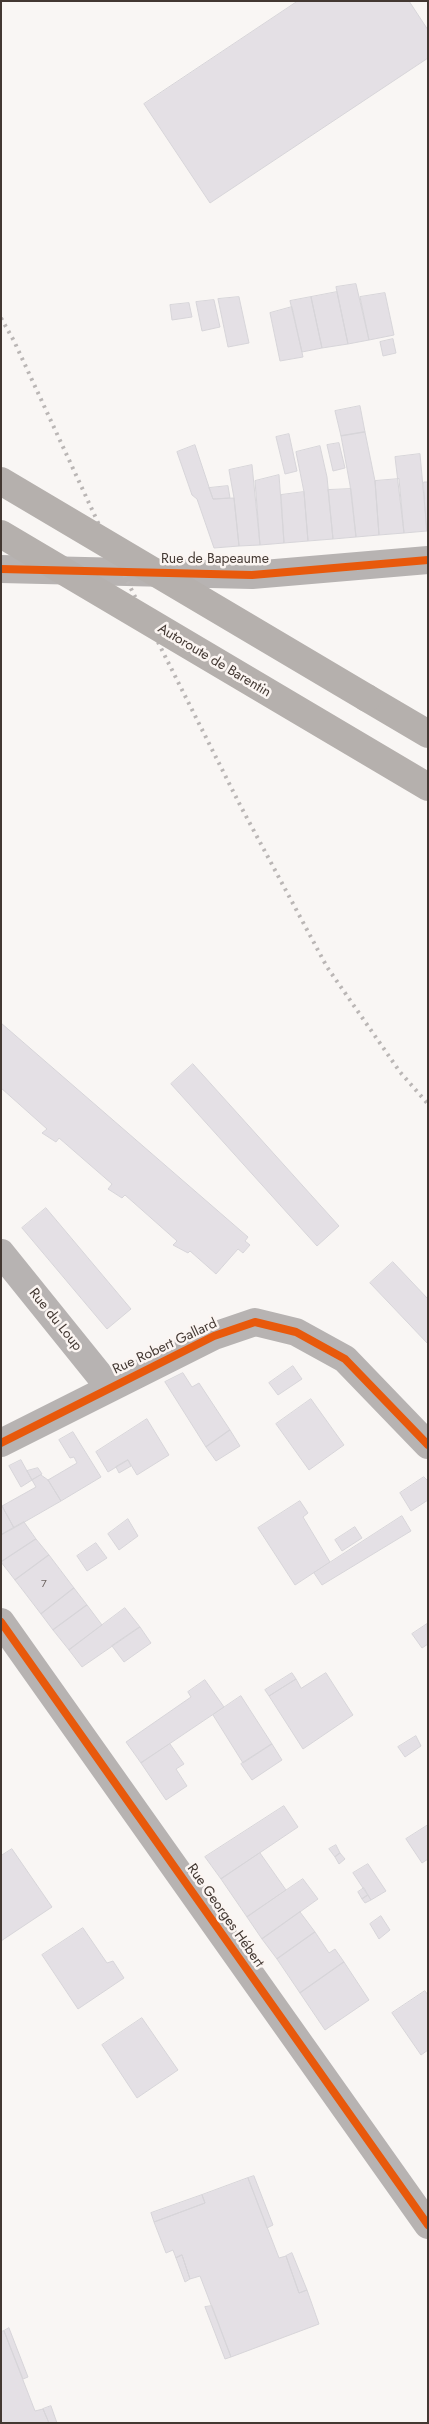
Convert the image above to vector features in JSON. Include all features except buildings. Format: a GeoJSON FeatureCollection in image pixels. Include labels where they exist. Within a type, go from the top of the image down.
{"type":"FeatureCollection","features":[{"type":"Feature","properties":{"kind":"highway"},"geometry":{"type":"LineString","coordinates":[[1,481],[428,734]]}},
{"type":"Feature","properties":{"kind":"highway","name":"Autoroute de Barentin"},"geometry":{"type":"LineString","coordinates":[[1,534],[428,788]]}},
{"type":"Feature","properties":{"kind":"street","name":"Rue de Bapeaume"},"geometry":{"type":"LineString","coordinates":[[1,569],[252,575],[428,560]]}},
{"type":"Feature","properties":{"kind":"street","name":"Rue du Loup"},"geometry":{"type":"LineString","coordinates":[[1,1253],[109,1387]]}},
{"type":"Feature","properties":{"kind":"street","name":"Rue Robert Gallard"},"geometry":{"type":"LineString","coordinates":[[1,1443],[109,1387],[214,1336],[255,1322],[296,1332],[345,1359],[428,1445]]}},
{"type":"Feature","properties":{"kind":"street","name":"Rue Georges Hébert"},"geometry":{"type":"LineString","coordinates":[[1,1622],[428,2224]]}},
{"type":"Feature","properties":{"kind":"railway"},"geometry":{"type":"LineString","coordinates":[[1,318],[14,341],[101,529],[240,805],[327,967],[400,1072],[428,1104]]}},
{"type":"Feature","properties":{"kind":"cycle path"},"geometry":{"type":"LineString","coordinates":[[1,569],[252,575],[428,560]]}},
{"type":"Feature","properties":{"kind":"cycle path"},"geometry":{"type":"LineString","coordinates":[[1,1443],[214,1336],[255,1322],[296,1332],[345,1359],[428,1445]]}},
{"type":"Feature","properties":{"kind":"cycle path"},"geometry":{"type":"LineString","coordinates":[[1,1622],[428,2225]]}}]}
